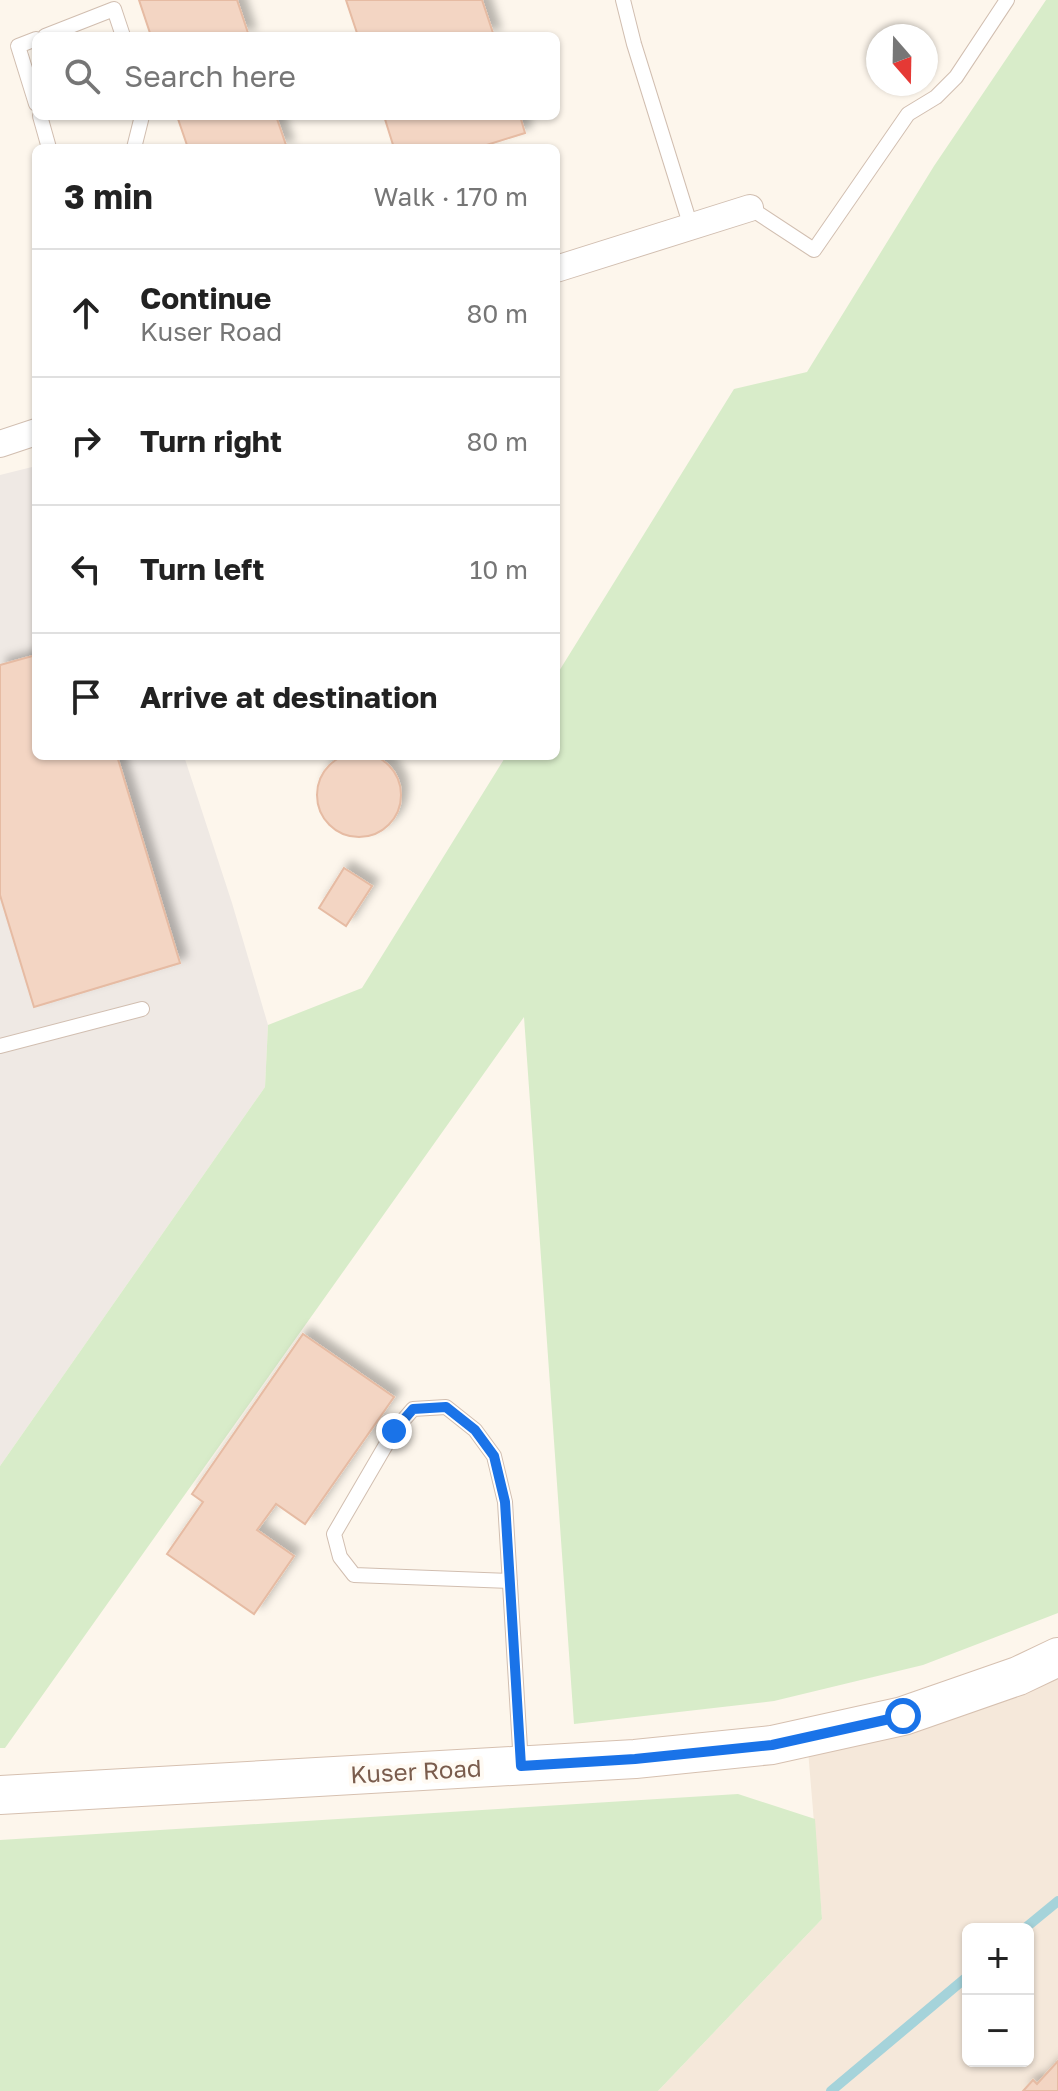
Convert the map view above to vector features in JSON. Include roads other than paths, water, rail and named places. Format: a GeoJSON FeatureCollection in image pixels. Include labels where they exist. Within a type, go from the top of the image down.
{"type":"FeatureCollection","features":[{"type":"Feature","properties":{"kind":"street"},"geometry":{"type":"LineString","coordinates":[[560,268],[750,208]]}},
{"type":"Feature","properties":{"kind":"street"},"geometry":{"type":"LineString","coordinates":[[0,444],[32,433]]}},
{"type":"Feature","properties":{"kind":"street","name":"Kuser Road"},"geometry":{"type":"LineString","coordinates":[[0,1795],[635,1759],[772,1745],[903,1716],[1018,1676],[1058,1657]]}},
{"type":"Feature","properties":{"kind":"lane"},"geometry":{"type":"LineString","coordinates":[[623,0],[691,227]]}},
{"type":"Feature","properties":{"kind":"lane"},"geometry":{"type":"LineString","coordinates":[[750,208],[814,250],[908,114],[936,97],[956,77],[1007,0]]}},
{"type":"Feature","properties":{"kind":"lane"},"geometry":{"type":"LineString","coordinates":[[55,32],[114,9],[122,32]]}},
{"type":"Feature","properties":{"kind":"lane"},"geometry":{"type":"LineString","coordinates":[[32,41],[18,46],[32,91]]}},
{"type":"Feature","properties":{"kind":"lane"},"geometry":{"type":"LineString","coordinates":[[41,120],[48,144]]}},
{"type":"Feature","properties":{"kind":"lane"},"geometry":{"type":"LineString","coordinates":[[135,144],[141,120]]}},
{"type":"Feature","properties":{"kind":"lane"},"geometry":{"type":"LineString","coordinates":[[0,1046],[142,1009]]}},
{"type":"Feature","properties":{"kind":"lane"},"geometry":{"type":"LineString","coordinates":[[510,1581],[354,1575],[340,1557],[334,1534],[394,1431],[413,1409],[446,1407],[475,1430],[494,1456],[505,1502],[510,1581],[521,1766]]}},
{"type":"Feature","properties":{"kind":"waterway"},"geometry":{"type":"LineString","coordinates":[[1031,1923],[1058,1901]]}},
{"type":"Feature","properties":{"kind":"waterway"},"geometry":{"type":"LineString","coordinates":[[831,2091],[962,1981]]}}]}
